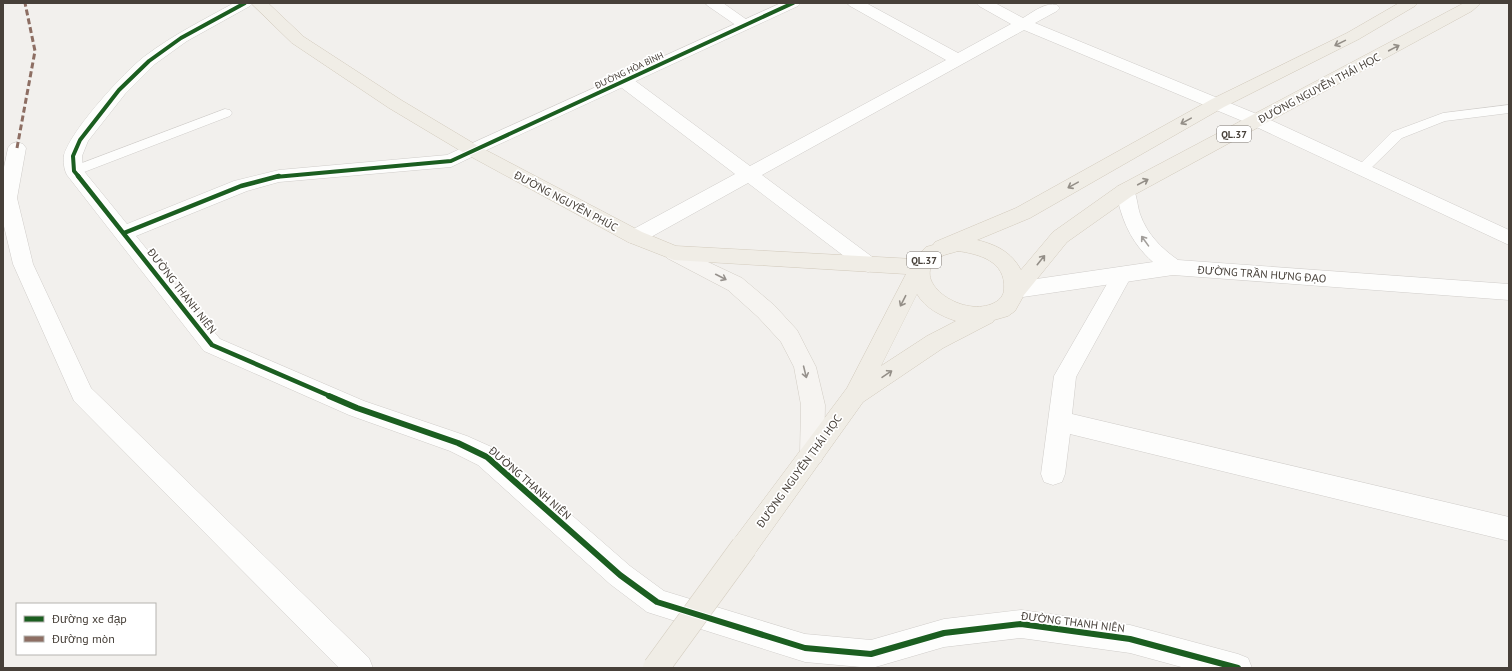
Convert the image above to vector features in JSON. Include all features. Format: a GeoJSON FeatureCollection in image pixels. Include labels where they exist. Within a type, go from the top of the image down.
{"type":"FeatureCollection","features":[{"type":"Feature","properties":{"kind":"main road","name":"ĐƯỜNG NGUYỄN PHÚC"},"geometry":{"type":"LineString","coordinates":[[259,3],[298,40],[395,104],[472,150],[635,237],[674,253],[920,267]]}},
{"type":"Feature","properties":{"kind":"main road","name":"QL.37"},"geometry":{"type":"LineString","coordinates":[[942,247],[957,244],[972,246],[987,250],[1000,257],[1009,267],[1015,278],[1016,290],[1011,301],[1001,309],[988,314],[973,316],[957,313],[942,307],[931,299],[923,288],[919,277],[920,267],[925,258],[942,247],[1023,213],[1218,103],[1353,36],[1410,3]]}},
{"type":"Feature","properties":{"kind":"main road","name":"ĐƯỜNG NGUYỄN THÁI HỌC"},"geometry":{"type":"LineString","coordinates":[[1016,290],[1060,237],[1125,191],[1468,8],[1473,3]]}},
{"type":"Feature","properties":{"kind":"main road"},"geometry":{"type":"LineString","coordinates":[[674,253],[735,284],[766,311],[789,336],[805,367],[812,405],[812,454]]}},
{"type":"Feature","properties":{"kind":"main road","name":"ĐƯỜNG NGUYỄN THÁI HỌC"},"geometry":{"type":"LineString","coordinates":[[656,668],[855,395],[920,267]]}},
{"type":"Feature","properties":{"kind":"main road","name":"ĐƯỜNG NGUYỄN THÁI HỌC"},"geometry":{"type":"LineString","coordinates":[[855,395],[935,342],[988,314]]}},
{"type":"Feature","properties":{"kind":"street"},"geometry":{"type":"LineString","coordinates":[[74,170],[73,156],[80,140],[119,90],[149,61],[181,38],[245,3]]}},
{"type":"Feature","properties":{"kind":"street"},"geometry":{"type":"LineString","coordinates":[[713,3],[745,25]]}},
{"type":"Feature","properties":{"kind":"street","name":"ĐƯỜNG HÒA BÌNH"},"geometry":{"type":"LineString","coordinates":[[124,233],[241,186],[278,176],[451,161],[793,3]]}},
{"type":"Feature","properties":{"kind":"street"},"geometry":{"type":"LineString","coordinates":[[855,3],[958,60]]}},
{"type":"Feature","properties":{"kind":"street"},"geometry":{"type":"LineString","coordinates":[[984,3],[1024,24],[1218,103],[1509,238]]}},
{"type":"Feature","properties":{"kind":"street"},"geometry":{"type":"LineString","coordinates":[[635,237],[1052,8]]}},
{"type":"Feature","properties":{"kind":"street"},"geometry":{"type":"LineString","coordinates":[[624,81],[868,264]]}},
{"type":"Feature","properties":{"kind":"street"},"geometry":{"type":"LineString","coordinates":[[17,148],[7,198],[23,264],[82,394],[359,668]]}},
{"type":"Feature","properties":{"kind":"street","name":"ĐƯỜNG THANH NIÊN"},"geometry":{"type":"LineString","coordinates":[[74,170],[212,345],[357,408],[458,443],[487,457],[620,575],[657,602],[805,648],[873,661],[944,633],[1021,624],[1130,638],[1238,668]]}},
{"type":"Feature","properties":{"kind":"street"},"geometry":{"type":"LineString","coordinates":[[1125,191],[1129,212],[1137,231],[1160,259],[1174,267]]}},
{"type":"Feature","properties":{"kind":"street","name":"ĐƯỜNG TRẦN HƯNG ĐẠO"},"geometry":{"type":"LineString","coordinates":[[1016,290],[1174,267],[1508,296]]}},
{"type":"Feature","properties":{"kind":"street"},"geometry":{"type":"LineString","coordinates":[[1053,474],[1065,376],[1122,274]]}},
{"type":"Feature","properties":{"kind":"street"},"geometry":{"type":"LineString","coordinates":[[1059,421],[1509,529]]}},
{"type":"Feature","properties":{"kind":"lane"},"geometry":{"type":"LineString","coordinates":[[1361,170],[1398,135],[1443,117],[1509,109]]}},
{"type":"Feature","properties":{"kind":"lane"},"geometry":{"type":"LineString","coordinates":[[74,170],[225,113]]}},
{"type":"Feature","properties":{"kind":"marked path"},"geometry":{"type":"LineString","coordinates":[[17,148],[35,51],[25,3]]}},
{"type":"Feature","properties":{"kind":"cycle path"},"geometry":{"type":"LineString","coordinates":[[245,3],[181,38],[149,61],[119,90],[80,140],[73,156],[74,171],[212,345],[357,408],[458,443],[487,457],[620,575],[657,602],[805,648],[871,654],[944,633],[1021,624],[1130,639],[1238,668]]}},
{"type":"Feature","properties":{"kind":"cycle path"},"geometry":{"type":"LineString","coordinates":[[124,233],[241,186],[279,176],[451,161],[793,3]]}}]}
